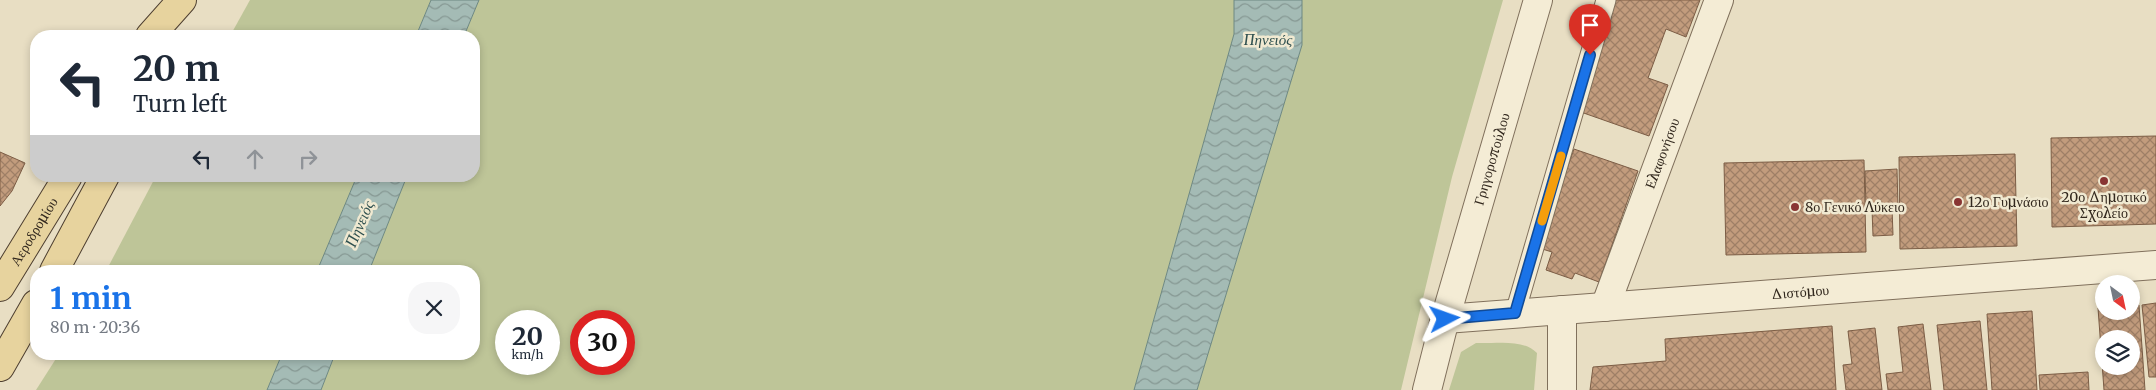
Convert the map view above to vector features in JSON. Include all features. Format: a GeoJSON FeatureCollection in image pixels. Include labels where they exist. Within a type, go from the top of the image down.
{"type":"FeatureCollection","features":[{"type":"Feature","properties":{"kind":"main road"},"geometry":{"type":"LineString","coordinates":[[155,30],[182,0]]}},
{"type":"Feature","properties":{"kind":"main road"},"geometry":{"type":"LineString","coordinates":[[174,30],[186,0]]}},
{"type":"Feature","properties":{"kind":"main road","name":"Αεροδρομίου"},"geometry":{"type":"LineString","coordinates":[[0,287],[64,182]]}},
{"type":"Feature","properties":{"kind":"main road"},"geometry":{"type":"LineString","coordinates":[[57,265],[102,182]]}},
{"type":"Feature","properties":{"kind":"main road"},"geometry":{"type":"LineString","coordinates":[[0,367],[30,314]]}},
{"type":"Feature","properties":{"kind":"street","name":"Γρηγοροπούλου"},"geometry":{"type":"LineString","coordinates":[[1427,390],[1445,319],[1538,0]]}},
{"type":"Feature","properties":{"kind":"street","name":"Ελαφονήσου"},"geometry":{"type":"LineString","coordinates":[[1605,307],[1720,0]]}},
{"type":"Feature","properties":{"kind":"street","name":"Διστόμου"},"geometry":{"type":"LineString","coordinates":[[1445,319],[2156,265]]}},
{"type":"Feature","properties":{"kind":"street"},"geometry":{"type":"LineString","coordinates":[[1562,310],[1562,390]]}},
{"type":"Feature","properties":{"kind":"lane"},"geometry":{"type":"LineString","coordinates":[[1515,313],[1606,0]]}},
{"type":"Feature","properties":{"kind":"green space"},"geometry":{"type":"Polygon","coordinates":[[[250,0],[431,0],[418,30],[233,30],[250,0]]]}},
{"type":"Feature","properties":{"kind":"green space"},"geometry":{"type":"Polygon","coordinates":[[[479,0],[1234,0],[1234,34],[1134,390],[321,390],[333,360],[480,360],[480,265],[371,265],[405,182],[480,182],[480,30],[466,30],[479,0]]]}},
{"type":"Feature","properties":{"kind":"green space"},"geometry":{"type":"Polygon","coordinates":[[[1302,0],[1503,0],[1452,177],[1401,390],[1197,390],[1302,45],[1302,0]]]}},
{"type":"Feature","properties":{"kind":"green space"},"geometry":{"type":"Polygon","coordinates":[[[153,182],[354,182],[320,265],[109,265],[153,182]]]}},
{"type":"Feature","properties":{"kind":"green space"},"geometry":{"type":"Polygon","coordinates":[[[1476,343],[1508,343],[1531,348],[1537,353],[1534,390],[1449,390],[1461,352],[1476,343]]]}},
{"type":"Feature","properties":{"kind":"green space"},"geometry":{"type":"Polygon","coordinates":[[[55,360],[280,360],[267,390],[36,390],[55,360]]]}},
{"type":"Feature","properties":{"kind":"water"},"geometry":{"type":"Polygon","coordinates":[[[431,0],[479,0],[466,30],[418,30],[431,0]]]}},
{"type":"Feature","properties":{"kind":"water","name":"Πηνειός"},"geometry":{"type":"Polygon","coordinates":[[[1234,0],[1302,0],[1302,45],[1197,390],[1134,390],[1234,34],[1234,0]]]}},
{"type":"Feature","properties":{"kind":"water","name":"Πηνειός"},"geometry":{"type":"Polygon","coordinates":[[[354,182],[405,182],[371,265],[320,265],[354,182]]]}},
{"type":"Feature","properties":{"kind":"water"},"geometry":{"type":"Polygon","coordinates":[[[280,360],[333,360],[321,390],[267,390],[280,360]]]}},
{"type":"Feature","properties":{"kind":"building"},"geometry":{"type":"Polygon","coordinates":[[[1614,0],[1700,0],[1686,37],[1666,29],[1648,78],[1668,85],[1649,136],[1578,111],[1614,0]]]}},
{"type":"Feature","properties":{"kind":"building","name":"20ο Δημοτικό Σχολείο"},"geometry":{"type":"Polygon","coordinates":[[[2156,136],[2156,224],[2052,227],[2051,138],[2156,136]]]}},
{"type":"Feature","properties":{"kind":"building"},"geometry":{"type":"Polygon","coordinates":[[[1574,149],[1638,171],[1599,282],[1575,273],[1572,279],[1546,270],[1552,252],[1539,248],[1574,149]]]}},
{"type":"Feature","properties":{"kind":"building"},"geometry":{"type":"Polygon","coordinates":[[[0,152],[25,163],[12,191],[0,206],[0,152]]]}},
{"type":"Feature","properties":{"kind":"building","name":"12ο Γυμνάσιο"},"geometry":{"type":"Polygon","coordinates":[[[2015,154],[2017,246],[1900,249],[1899,157],[2015,154]]]}},
{"type":"Feature","properties":{"kind":"building","name":"8ο Γενικό Λύκειο"},"geometry":{"type":"Polygon","coordinates":[[[1864,160],[1866,252],[1726,255],[1724,163],[1864,160]]]}},
{"type":"Feature","properties":{"kind":"building"},"geometry":{"type":"Polygon","coordinates":[[[1897,169],[1898,207],[1892,208],[1893,235],[1873,236],[1872,209],[1866,209],[1865,171],[1897,169]]]}},
{"type":"Feature","properties":{"kind":"building"},"geometry":{"type":"Polygon","coordinates":[[[2156,303],[2156,377],[2149,377],[2142,305],[2156,303]]]}},
{"type":"Feature","properties":{"kind":"building"},"geometry":{"type":"Polygon","coordinates":[[[2032,311],[2037,390],[1992,390],[1987,314],[2032,311]]]}},
{"type":"Feature","properties":{"kind":"building"},"geometry":{"type":"Polygon","coordinates":[[[2140,319],[2145,390],[2104,390],[2103,375],[2140,375],[2140,330],[2100,330],[2099,320],[2140,319]]]}},
{"type":"Feature","properties":{"kind":"building"},"geometry":{"type":"Polygon","coordinates":[[[1980,321],[1987,390],[1944,390],[1937,325],[1980,321]]]}},
{"type":"Feature","properties":{"kind":"building"},"geometry":{"type":"Polygon","coordinates":[[[1923,324],[1931,390],[1888,390],[1886,374],[1903,372],[1898,327],[1923,324]]]}},
{"type":"Feature","properties":{"kind":"building"},"geometry":{"type":"Polygon","coordinates":[[[1832,326],[1836,390],[1590,390],[1593,367],[1666,361],[1665,339],[1832,326]]]}},
{"type":"Feature","properties":{"kind":"building"},"geometry":{"type":"Polygon","coordinates":[[[1875,328],[1882,390],[1846,390],[1843,365],[1852,364],[1848,331],[1875,328]]]}},
{"type":"Feature","properties":{"kind":"building"},"geometry":{"type":"Polygon","coordinates":[[[2088,372],[2089,390],[2040,390],[2039,375],[2088,372]]]}},
{"type":"Feature","properties":{"kind":"slow traffic"},"geometry":{"type":"LineString","coordinates":[[1542,221],[1561,156]]}},
{"type":"Feature","properties":{"kind":"place","name":"20ο Δημοτικό Σχολείο"},"geometry":{"type":"Point","coordinates":[2104,181]}},
{"type":"Feature","properties":{"kind":"place","name":"12ο Γυμνάσιο"},"geometry":{"type":"Point","coordinates":[1958,202]}},
{"type":"Feature","properties":{"kind":"place","name":"8ο Γενικό Λύκειο"},"geometry":{"type":"Point","coordinates":[1795,207]}},
{"type":"Feature","properties":{"kind":"route"},"geometry":{"type":"LineString","coordinates":[[1445,319],[1515,313],[1590,55]]}}]}
